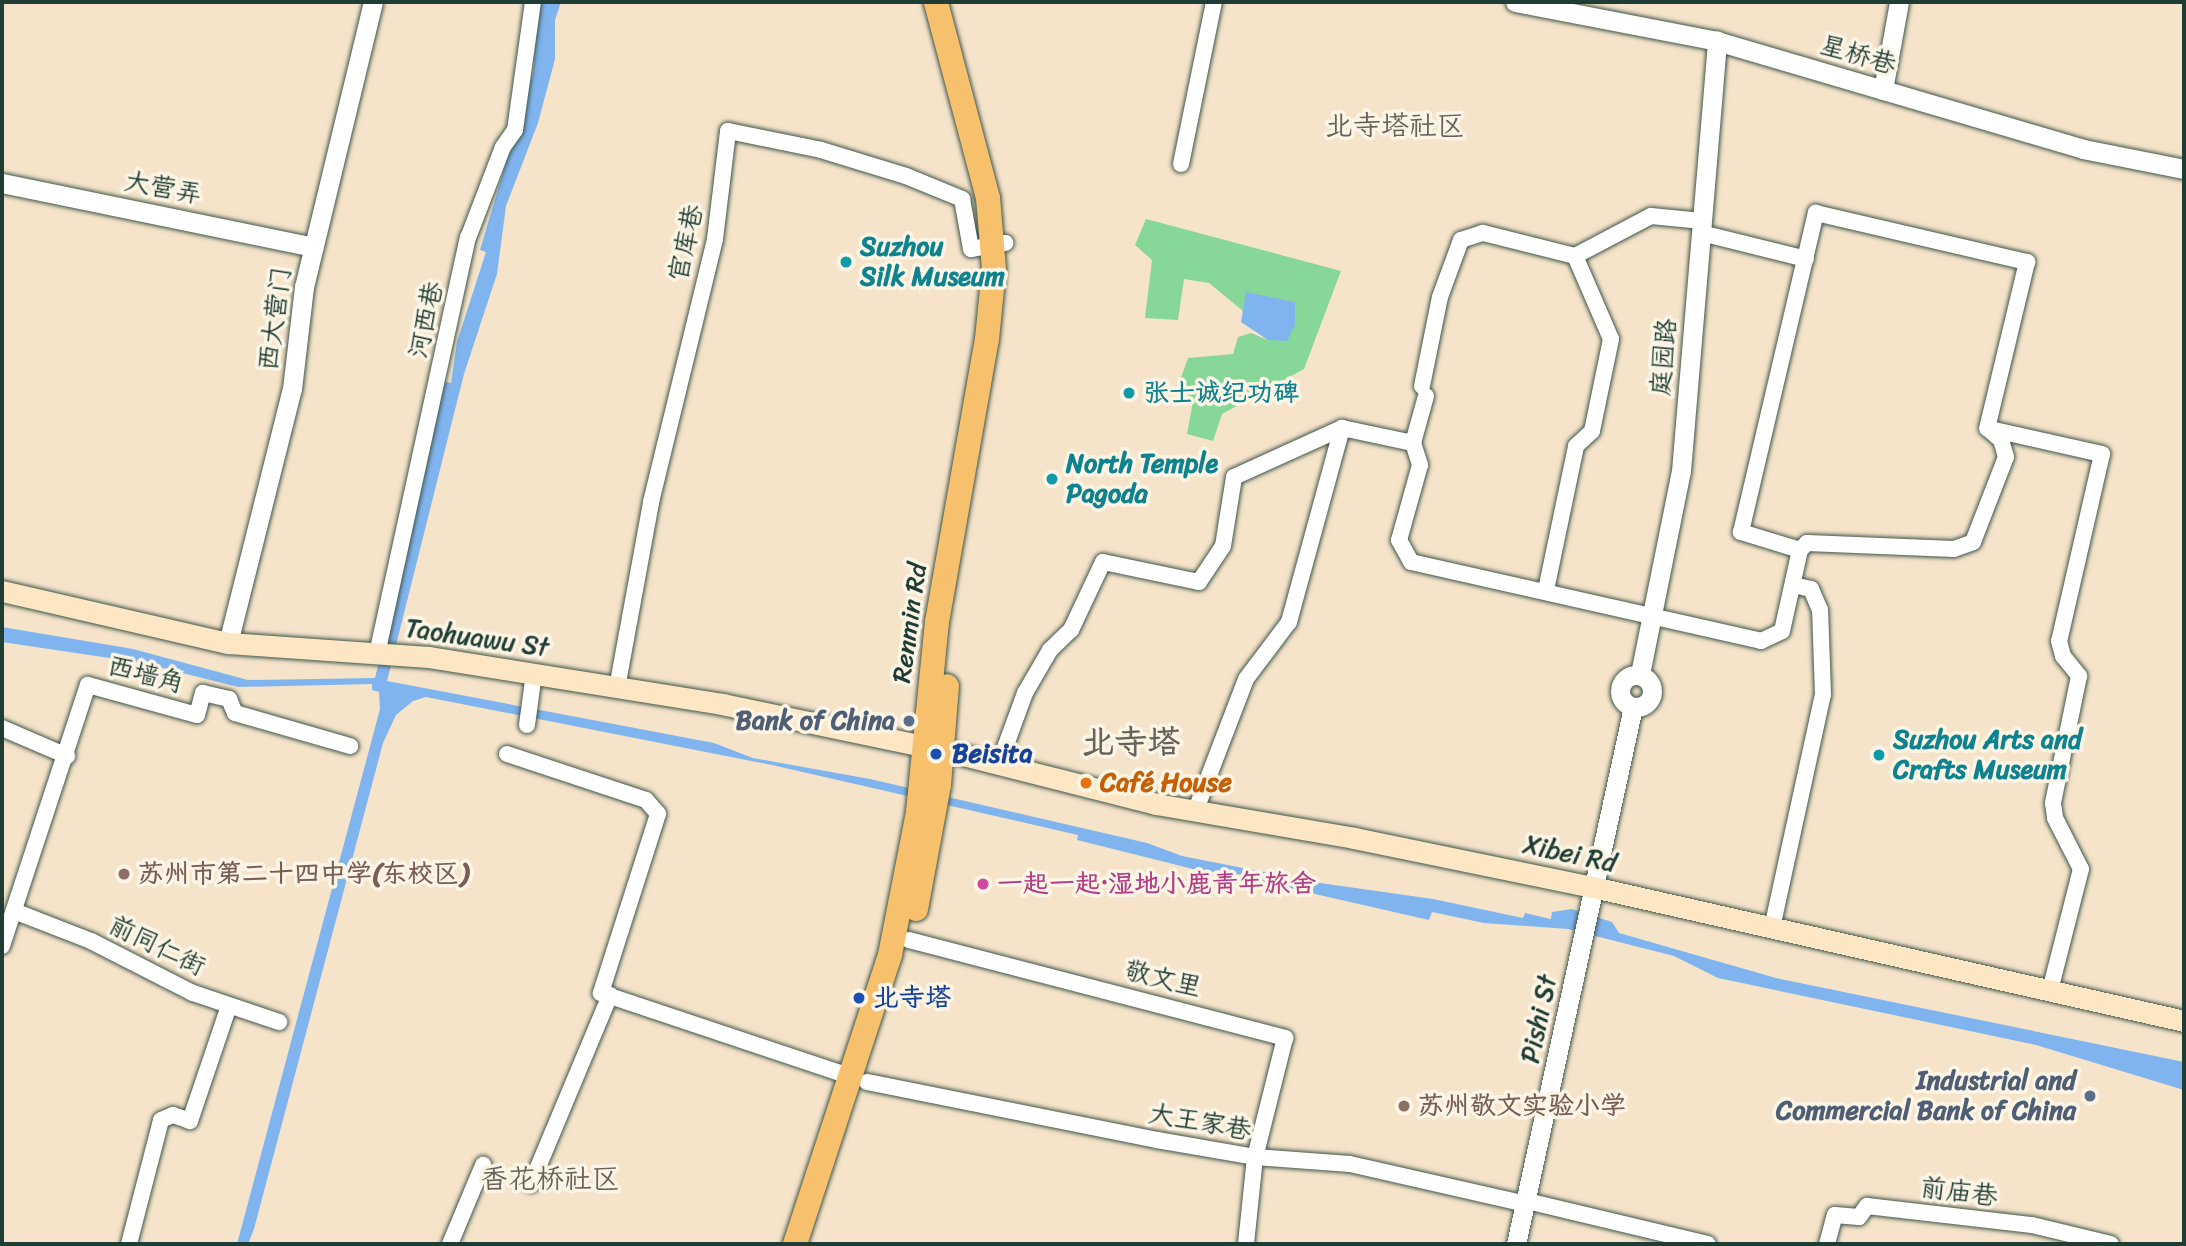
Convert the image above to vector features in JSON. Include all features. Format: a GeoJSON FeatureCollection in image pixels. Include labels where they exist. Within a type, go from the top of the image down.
{"type":"FeatureCollection","features":[{"type":"Feature","properties":{"kind":"main road","name":"Renmin Rd"},"geometry":{"type":"LineString","coordinates":[[936,2],[984,178],[999,244]]}},
{"type":"Feature","properties":{"kind":"main road","name":"Renmin Rd"},"geometry":{"type":"LineString","coordinates":[[795,1244],[860,1080],[909,940],[934,748],[937,622],[983,378],[999,244],[995,171],[952,2]]}},
{"type":"Feature","properties":{"kind":"main road","name":"Taohuawu St"},"geometry":{"type":"LineString","coordinates":[[2,592],[228,643],[384,654],[534,673],[723,704],[934,748]]}},
{"type":"Feature","properties":{"kind":"main road","name":"Xibei Rd"},"geometry":{"type":"LineString","coordinates":[[934,748],[1195,812],[1354,838],[1593,887],[2184,1021]]}},
{"type":"Feature","properties":{"kind":"main road","name":"Renmin Rd"},"geometry":{"type":"LineString","coordinates":[[813,1244],[860,1080],[926,813]]}},
{"type":"Feature","properties":{"kind":"street","name":"西大营门"},"geometry":{"type":"LineString","coordinates":[[228,643],[292,389],[304,287],[373,2]]}},
{"type":"Feature","properties":{"kind":"street","name":"河西巷"},"geometry":{"type":"LineString","coordinates":[[384,654],[468,238],[503,147],[515,130],[533,2]]}},
{"type":"Feature","properties":{"kind":"street"},"geometry":{"type":"LineString","coordinates":[[1181,164],[1214,2]]}},
{"type":"Feature","properties":{"kind":"street","name":"星桥巷"},"geometry":{"type":"LineString","coordinates":[[1515,2],[1717,41],[2083,149],[2184,169]]}},
{"type":"Feature","properties":{"kind":"street"},"geometry":{"type":"LineString","coordinates":[[1883,90],[1899,2]]}},
{"type":"Feature","properties":{"kind":"street","name":"庭园路"},"geometry":{"type":"LineString","coordinates":[[1593,887],[1633,707],[1646,704],[1653,694],[1650,682],[1640,674],[1681,471],[1717,41]]}},
{"type":"Feature","properties":{"kind":"street","name":"官库巷"},"geometry":{"type":"LineString","coordinates":[[617,688],[659,466],[715,239],[728,131],[821,150],[962,199],[971,249],[999,244]]}},
{"type":"Feature","properties":{"kind":"street","name":"大营弄"},"geometry":{"type":"LineString","coordinates":[[2,183],[314,247]]}},
{"type":"Feature","properties":{"kind":"street"},"geometry":{"type":"LineString","coordinates":[[1800,550],[1741,532],[1816,213],[2027,262],[1987,428]]}},
{"type":"Feature","properties":{"kind":"street"},"geometry":{"type":"LineString","coordinates":[[1806,259],[1701,227],[1651,216],[1575,256],[1483,233],[1461,240],[1440,297],[1413,443],[1420,465],[1399,540],[1405,556],[1411,562],[1767,641],[1782,631],[1800,550],[1812,541],[1967,546],[1977,537],[2006,457],[2001,440],[1987,428]]}},
{"type":"Feature","properties":{"kind":"street"},"geometry":{"type":"LineString","coordinates":[[1546,590],[1576,446],[1592,431],[1611,339],[1575,256]]}},
{"type":"Feature","properties":{"kind":"street"},"geometry":{"type":"LineString","coordinates":[[999,764],[1025,693],[1050,650],[1071,630],[1103,562],[1199,582],[1223,546],[1234,477],[1342,428],[1413,443]]}},
{"type":"Feature","properties":{"kind":"street"},"geometry":{"type":"LineString","coordinates":[[1195,812],[1246,679],[1289,622],[1342,428]]}},
{"type":"Feature","properties":{"kind":"street"},"geometry":{"type":"LineString","coordinates":[[1987,428],[2102,454],[2059,641],[2063,656],[2079,676],[2053,803],[2054,818],[2081,869],[2050,991]]}},
{"type":"Feature","properties":{"kind":"street"},"geometry":{"type":"LineString","coordinates":[[1772,928],[1823,694],[1820,610],[1811,589],[1793,585]]}},
{"type":"Feature","properties":{"kind":"street"},"geometry":{"type":"LineString","coordinates":[[527,725],[534,673]]}},
{"type":"Feature","properties":{"kind":"street","name":"西墙角"},"geometry":{"type":"LineString","coordinates":[[2,946],[67,756],[88,685],[197,715],[203,694],[229,699],[235,713],[350,746]]}},
{"type":"Feature","properties":{"kind":"street"},"geometry":{"type":"LineString","coordinates":[[2,728],[67,756]]}},
{"type":"Feature","properties":{"kind":"street"},"geometry":{"type":"LineString","coordinates":[[507,754],[646,800],[659,814],[601,992],[610,995],[531,1184]]}},
{"type":"Feature","properties":{"kind":"street","name":"Pishi St"},"geometry":{"type":"LineString","coordinates":[[1516,1244],[1584,939],[1593,887]]}},
{"type":"Feature","properties":{"kind":"street","name":"前同仁街"},"geometry":{"type":"LineString","coordinates":[[14,911],[91,941],[174,985],[279,1022]]}},
{"type":"Feature","properties":{"kind":"street","name":"敬文里"},"geometry":{"type":"LineString","coordinates":[[909,940],[1285,1038],[1255,1157]]}},
{"type":"Feature","properties":{"kind":"street","name":"大王家巷"},"geometry":{"type":"LineString","coordinates":[[610,995],[860,1080],[1255,1157],[1350,1164],[1526,1202]]}},
{"type":"Feature","properties":{"kind":"street"},"geometry":{"type":"LineString","coordinates":[[129,1244],[161,1119],[173,1115],[190,1121],[229,1006]]}},
{"type":"Feature","properties":{"kind":"street"},"geometry":{"type":"LineString","coordinates":[[1246,1244],[1255,1157]]}},
{"type":"Feature","properties":{"kind":"street"},"geometry":{"type":"LineString","coordinates":[[450,1244],[483,1165]]}},
{"type":"Feature","properties":{"kind":"street"},"geometry":{"type":"LineString","coordinates":[[1526,1202],[1709,1244]]}},
{"type":"Feature","properties":{"kind":"street","name":"前庙巷"},"geometry":{"type":"LineString","coordinates":[[1827,1244],[1835,1215],[1859,1217],[1867,1206],[2032,1225],[2111,1244]]}},
{"type":"Feature","properties":{"kind":"green space"},"geometry":{"type":"Polygon","coordinates":[[[1146,219],[1341,271],[1304,369],[1222,414],[1213,441],[1187,434],[1193,401],[1179,383],[1188,358],[1233,354],[1238,337],[1251,333],[1268,340],[1247,292],[1243,311],[1209,283],[1184,279],[1178,320],[1145,318],[1152,260],[1135,245],[1146,219]]]}},
{"type":"Feature","properties":{"kind":"water"},"geometry":{"type":"Polygon","coordinates":[[[539,2],[561,2],[555,20],[555,59],[538,123],[506,206],[497,274],[464,374],[387,681],[714,743],[753,758],[870,779],[1147,843],[1182,856],[1313,882],[1433,899],[1523,918],[1525,913],[1551,919],[1552,912],[1572,909],[1612,922],[1619,933],[1776,978],[2184,1062],[2184,1090],[2036,1045],[1718,978],[1674,956],[1568,929],[1484,923],[1432,912],[1429,920],[1254,880],[1254,876],[1197,870],[1077,840],[1078,835],[772,765],[426,697],[413,701],[396,715],[383,743],[254,1229],[248,1244],[237,1244],[380,709],[379,692],[372,690],[372,684],[238,687],[143,663],[2,642],[2,627],[133,649],[248,680],[375,678],[426,467],[441,381],[451,383],[457,342],[486,252],[480,250],[533,72],[539,2]]]}},
{"type":"Feature","properties":{"kind":"water"},"geometry":{"type":"Polygon","coordinates":[[[1246,292],[1295,302],[1295,325],[1287,341],[1268,340],[1241,322],[1246,292]]]}},
{"type":"Feature","properties":{"kind":"place","name":"Suzhou Silk Museum"},"geometry":{"type":"Point","coordinates":[846,262]}},
{"type":"Feature","properties":{"kind":"place","name":"张士诚纪功碑"},"geometry":{"type":"Point","coordinates":[1129,393]}},
{"type":"Feature","properties":{"kind":"place","name":"North Temple Pagoda"},"geometry":{"type":"Point","coordinates":[1052,479]}},
{"type":"Feature","properties":{"kind":"place","name":"Bank of China"},"geometry":{"type":"Point","coordinates":[909,721]}},
{"type":"Feature","properties":{"kind":"place","name":"Beisita"},"geometry":{"type":"Point","coordinates":[936,754]}},
{"type":"Feature","properties":{"kind":"place","name":"Suzhou Arts and Crafts Museum"},"geometry":{"type":"Point","coordinates":[1879,755]}},
{"type":"Feature","properties":{"kind":"place","name":"Café House"},"geometry":{"type":"Point","coordinates":[1086,783]}},
{"type":"Feature","properties":{"kind":"place","name":"苏州市第二十四中学(东校区)"},"geometry":{"type":"Point","coordinates":[124,874]}},
{"type":"Feature","properties":{"kind":"place","name":"一起一起·湿地小鹿青年旅舍"},"geometry":{"type":"Point","coordinates":[983,884]}},
{"type":"Feature","properties":{"kind":"place","name":"北寺塔"},"geometry":{"type":"Point","coordinates":[859,998]}},
{"type":"Feature","properties":{"kind":"place","name":"Industrial and Commercial Bank of China"},"geometry":{"type":"Point","coordinates":[2090,1096]}},
{"type":"Feature","properties":{"kind":"place","name":"苏州敬文实验小学"},"geometry":{"type":"Point","coordinates":[1404,1106]}},
{"type":"Feature","properties":{"kind":"district","name":"北寺塔社区"},"geometry":{"type":"Point","coordinates":[1395,126]}},
{"type":"Feature","properties":{"kind":"district","name":"北寺塔"},"geometry":{"type":"Point","coordinates":[1131,743]}},
{"type":"Feature","properties":{"kind":"district","name":"香花桥社区"},"geometry":{"type":"Point","coordinates":[550,1179]}}]}
